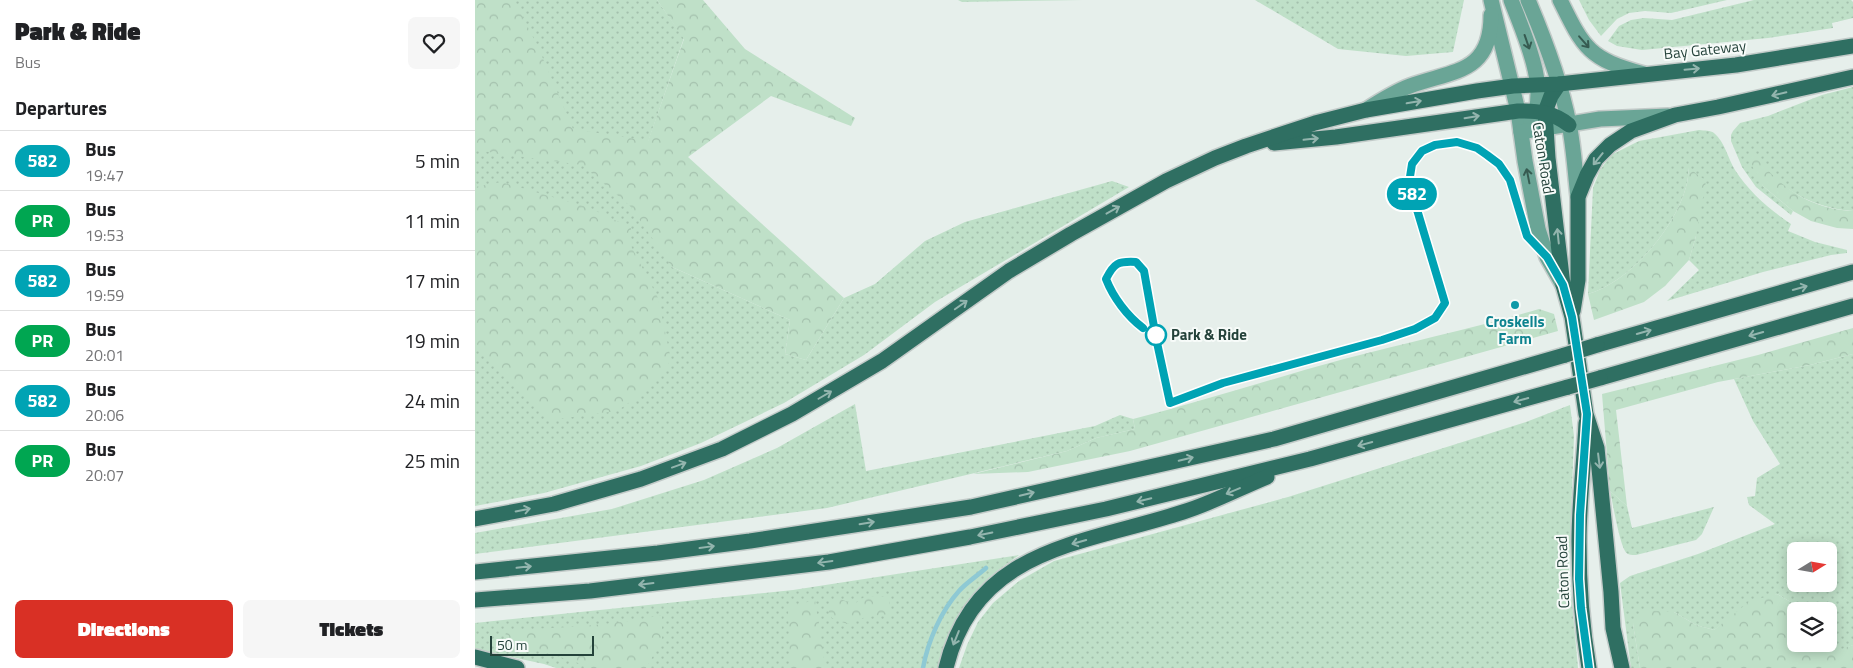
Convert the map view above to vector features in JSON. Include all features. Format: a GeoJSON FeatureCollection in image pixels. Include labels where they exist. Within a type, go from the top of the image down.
{"type":"FeatureCollection","features":[{"type":"Feature","properties":{"kind":"highway","name":"Bay Gateway"},"geometry":{"type":"LineString","coordinates":[[1246,146],[1366,110],[1513,86],[1559,84],[1736,65],[1853,46]]}},
{"type":"Feature","properties":{"kind":"highway"},"geometry":{"type":"LineString","coordinates":[[1675,115],[1719,108],[1853,77]]}},
{"type":"Feature","properties":{"kind":"highway"},"geometry":{"type":"LineString","coordinates":[[1559,84],[1551,96],[1542,117],[1563,285]]}},
{"type":"Feature","properties":{"kind":"highway"},"geometry":{"type":"LineString","coordinates":[[475,519],[554,504],[641,479],[722,449],[792,414],[882,361],[1009,271],[1071,234],[1166,181],[1246,146],[1336,137],[1518,110],[1542,117]]}},
{"type":"Feature","properties":{"kind":"highway","name":"Caton Road"},"geometry":{"type":"LineString","coordinates":[[1572,317],[1578,280],[1578,197],[1587,175],[1596,160],[1610,145],[1631,131],[1675,115]]}},
{"type":"Feature","properties":{"kind":"highway"},"geometry":{"type":"LineString","coordinates":[[475,572],[658,553],[750,541],[971,507],[1274,439],[1853,272]]}},
{"type":"Feature","properties":{"kind":"highway","name":"Caton Road"},"geometry":{"type":"LineString","coordinates":[[1563,285],[1572,317],[1587,414],[1597,448],[1602,485],[1613,628],[1623,668]]}},
{"type":"Feature","properties":{"kind":"highway"},"geometry":{"type":"LineString","coordinates":[[475,600],[590,591],[829,562],[1106,509],[1310,459],[1853,306]]}},
{"type":"Feature","properties":{"kind":"highway","name":"Caton Road"},"geometry":{"type":"LineString","coordinates":[[1587,414],[1580,515],[1579,579],[1589,668]]}},
{"type":"Feature","properties":{"kind":"highway"},"geometry":{"type":"LineString","coordinates":[[946,668],[950,652],[960,628],[975,605],[990,588],[1031,559],[1062,546],[1184,512],[1310,459]]}},
{"type":"Feature","properties":{"kind":"highway"},"geometry":{"type":"LineString","coordinates":[[1613,628],[1614,668]]}},
{"type":"Feature","properties":{"kind":"highway"},"geometry":{"type":"LineString","coordinates":[[475,657],[517,668]]}},
{"type":"Feature","properties":{"kind":"main road"},"geometry":{"type":"LineString","coordinates":[[1366,110],[1389,96],[1411,86],[1467,68],[1487,46],[1491,30],[1491,0]]}},
{"type":"Feature","properties":{"kind":"main road","name":"Caton Road"},"geometry":{"type":"LineString","coordinates":[[1491,0],[1518,110],[1525,161],[1538,229],[1547,257],[1563,285]]}},
{"type":"Feature","properties":{"kind":"main road"},"geometry":{"type":"LineString","coordinates":[[1511,0],[1529,46],[1538,84],[1542,117]]}},
{"type":"Feature","properties":{"kind":"main road","name":"Caton Road"},"geometry":{"type":"LineString","coordinates":[[1528,0],[1559,84],[1569,125],[1578,197]]}},
{"type":"Feature","properties":{"kind":"main road"},"geometry":{"type":"LineString","coordinates":[[1560,0],[1578,36],[1596,55],[1616,66],[1644,74]]}},
{"type":"Feature","properties":{"kind":"main road"},"geometry":{"type":"LineString","coordinates":[[1542,117],[1569,125],[1621,117],[1675,115]]}},
{"type":"Feature","properties":{"kind":"main road"},"geometry":{"type":"LineString","coordinates":[[1521,132],[1542,117]]}},
{"type":"Feature","properties":{"kind":"green space"},"geometry":{"type":"Polygon","coordinates":[[[475,0],[657,0],[684,38],[648,142],[672,267],[790,320],[785,354],[806,360],[844,298],[875,284],[925,241],[965,222],[1112,181],[1129,187],[935,302],[864,355],[784,403],[701,443],[641,466],[544,493],[475,506],[475,0]]]}},
{"type":"Feature","properties":{"kind":"green space"},"geometry":{"type":"Polygon","coordinates":[[[475,0],[514,0],[538,47],[573,129],[648,141],[684,39],[657,0],[703,0],[745,49],[855,118],[851,126],[771,96],[688,157],[844,298],[806,360],[785,354],[790,320],[672,267],[630,206],[582,165],[475,150],[475,0]]]}},
{"type":"Feature","properties":{"kind":"green space"},"geometry":{"type":"Polygon","coordinates":[[[958,0],[1083,0],[962,2],[958,0]]]}},
{"type":"Feature","properties":{"kind":"green space"},"geometry":{"type":"Polygon","coordinates":[[[1255,0],[1464,0],[1453,52],[1406,56],[1338,49],[1255,0]]]}},
{"type":"Feature","properties":{"kind":"green space"},"geometry":{"type":"Polygon","coordinates":[[[1579,0],[1727,0],[1671,13],[1645,11],[1629,13],[1617,19],[1601,36],[1589,20],[1579,0]]]}},
{"type":"Feature","properties":{"kind":"green space"},"geometry":{"type":"Polygon","coordinates":[[[1754,0],[1851,0],[1853,2],[1853,18],[1832,23],[1833,28],[1768,38],[1642,50],[1617,46],[1608,41],[1619,26],[1631,20],[1644,18],[1672,20],[1754,0]]]}},
{"type":"Feature","properties":{"kind":"green space"},"geometry":{"type":"Polygon","coordinates":[[[1853,87],[1853,211],[1828,207],[1794,193],[1773,177],[1753,153],[1763,186],[1793,211],[1791,215],[1756,187],[1742,167],[1731,141],[1731,135],[1740,123],[1768,116],[1822,95],[1853,87]]]}},
{"type":"Feature","properties":{"kind":"green space"},"geometry":{"type":"Polygon","coordinates":[[[1699,130],[1711,131],[1718,137],[1735,170],[1747,186],[1791,224],[1788,231],[1815,242],[1847,250],[1847,253],[1831,255],[1763,272],[1667,301],[1699,270],[1689,260],[1696,236],[1689,168],[1687,185],[1680,203],[1672,219],[1649,251],[1635,266],[1619,278],[1604,288],[1588,294],[1593,188],[1600,170],[1611,155],[1639,141],[1699,130]]]}},
{"type":"Feature","properties":{"kind":"green space"},"geometry":{"type":"Polygon","coordinates":[[[1753,152],[1773,176],[1796,194],[1823,206],[1853,211],[1853,229],[1837,228],[1811,221],[1793,211],[1763,186],[1749,160],[1753,152]]]}},
{"type":"Feature","properties":{"kind":"green space"},"geometry":{"type":"Polygon","coordinates":[[[1689,168],[1706,181],[1696,236],[1689,260],[1665,286],[1644,302],[1594,320],[1588,294],[1604,288],[1619,278],[1635,266],[1649,251],[1672,219],[1680,203],[1687,185],[1689,168]]]}},
{"type":"Feature","properties":{"kind":"green space"},"geometry":{"type":"Polygon","coordinates":[[[501,182],[590,208],[631,228],[631,246],[658,298],[671,360],[650,388],[617,411],[550,420],[504,376],[475,342],[475,187],[501,182]]]}},
{"type":"Feature","properties":{"kind":"green space"},"geometry":{"type":"Polygon","coordinates":[[[1539,309],[1554,314],[1558,331],[1130,451],[1028,472],[973,474],[1067,451],[1096,438],[1135,429],[1133,419],[1344,359],[1539,309]]]}},
{"type":"Feature","properties":{"kind":"green space"},"geometry":{"type":"Polygon","coordinates":[[[1853,328],[1853,354],[1810,365],[1718,382],[1616,410],[1627,506],[1610,491],[1602,394],[1758,355],[1853,328]]]}},
{"type":"Feature","properties":{"kind":"green space"},"geometry":{"type":"Polygon","coordinates":[[[1853,354],[1853,645],[1839,651],[1837,649],[1837,602],[1791,602],[1777,594],[1731,618],[1714,630],[1696,625],[1674,612],[1633,624],[1640,668],[1631,668],[1620,583],[1630,576],[1698,554],[1775,524],[1749,505],[1747,497],[1755,496],[1757,478],[1780,464],[1753,421],[1734,379],[1810,365],[1853,354]]]}},
{"type":"Feature","properties":{"kind":"green space"},"geometry":{"type":"Polygon","coordinates":[[[855,404],[866,471],[1095,426],[1120,415],[1133,419],[1135,429],[1096,438],[1067,451],[827,508],[475,554],[475,533],[612,509],[704,480],[777,448],[855,404]]]}},
{"type":"Feature","properties":{"kind":"green space"},"geometry":{"type":"Polygon","coordinates":[[[1570,405],[1574,436],[1569,569],[1578,668],[959,668],[978,622],[993,603],[1019,581],[1054,561],[1288,497],[1526,422],[1570,405]]]}},
{"type":"Feature","properties":{"kind":"green space"},"geometry":{"type":"Polygon","coordinates":[[[1610,491],[1627,506],[1632,528],[1714,507],[1702,534],[1696,540],[1631,555],[1626,552],[1618,531],[1610,491]]]}},
{"type":"Feature","properties":{"kind":"green space"},"geometry":{"type":"Polygon","coordinates":[[[1019,555],[981,585],[964,606],[945,642],[938,668],[556,668],[475,649],[475,623],[793,590],[1019,555]]]}},
{"type":"Feature","properties":{"kind":"green space"},"geometry":{"type":"Polygon","coordinates":[[[1777,594],[1791,602],[1787,602],[1787,652],[1837,652],[1837,648],[1839,650],[1853,645],[1853,668],[1640,668],[1633,624],[1644,610],[1674,612],[1696,625],[1714,630],[1750,601],[1777,594]]]}},
{"type":"Feature","properties":{"kind":"green space"},"geometry":{"type":"Polygon","coordinates":[[[866,596],[890,597],[889,614],[866,617],[847,624],[832,618],[826,606],[840,599],[854,604],[866,596]]]}},
{"type":"Feature","properties":{"kind":"green space"},"geometry":{"type":"Polygon","coordinates":[[[815,600],[824,659],[828,668],[790,668],[788,607],[815,600]]]}},
{"type":"Feature","properties":{"kind":"green space"},"geometry":{"type":"Polygon","coordinates":[[[662,615],[662,640],[646,668],[593,668],[505,642],[506,630],[604,624],[662,615]]]}},
{"type":"Feature","properties":{"kind":"waterway"},"geometry":{"type":"LineString","coordinates":[[923,668],[928,647],[946,608],[962,588],[986,568]]}},
{"type":"Feature","properties":{"kind":"bus line","name":"582"},"geometry":{"type":"LineString","coordinates":[[1143,328],[1136,323],[1112,294],[1106,279],[1112,268],[1123,261],[1136,262],[1144,271],[1170,403],[1223,383],[1382,340],[1415,329],[1435,318],[1445,303],[1409,183],[1412,164],[1422,151],[1435,145],[1457,142],[1477,148],[1499,164],[1510,180],[1516,196],[1521,222],[1527,236],[1547,257],[1563,285],[1572,317],[1587,414],[1580,515],[1579,579],[1585,646],[1589,668]]}},
{"type":"Feature","properties":{"kind":"place","name":"Croskells Farm"},"geometry":{"type":"Point","coordinates":[1515,305]}},
{"type":"Feature","properties":{"kind":"place","name":"Park & Ride"},"geometry":{"type":"Point","coordinates":[1156,335]}}]}
